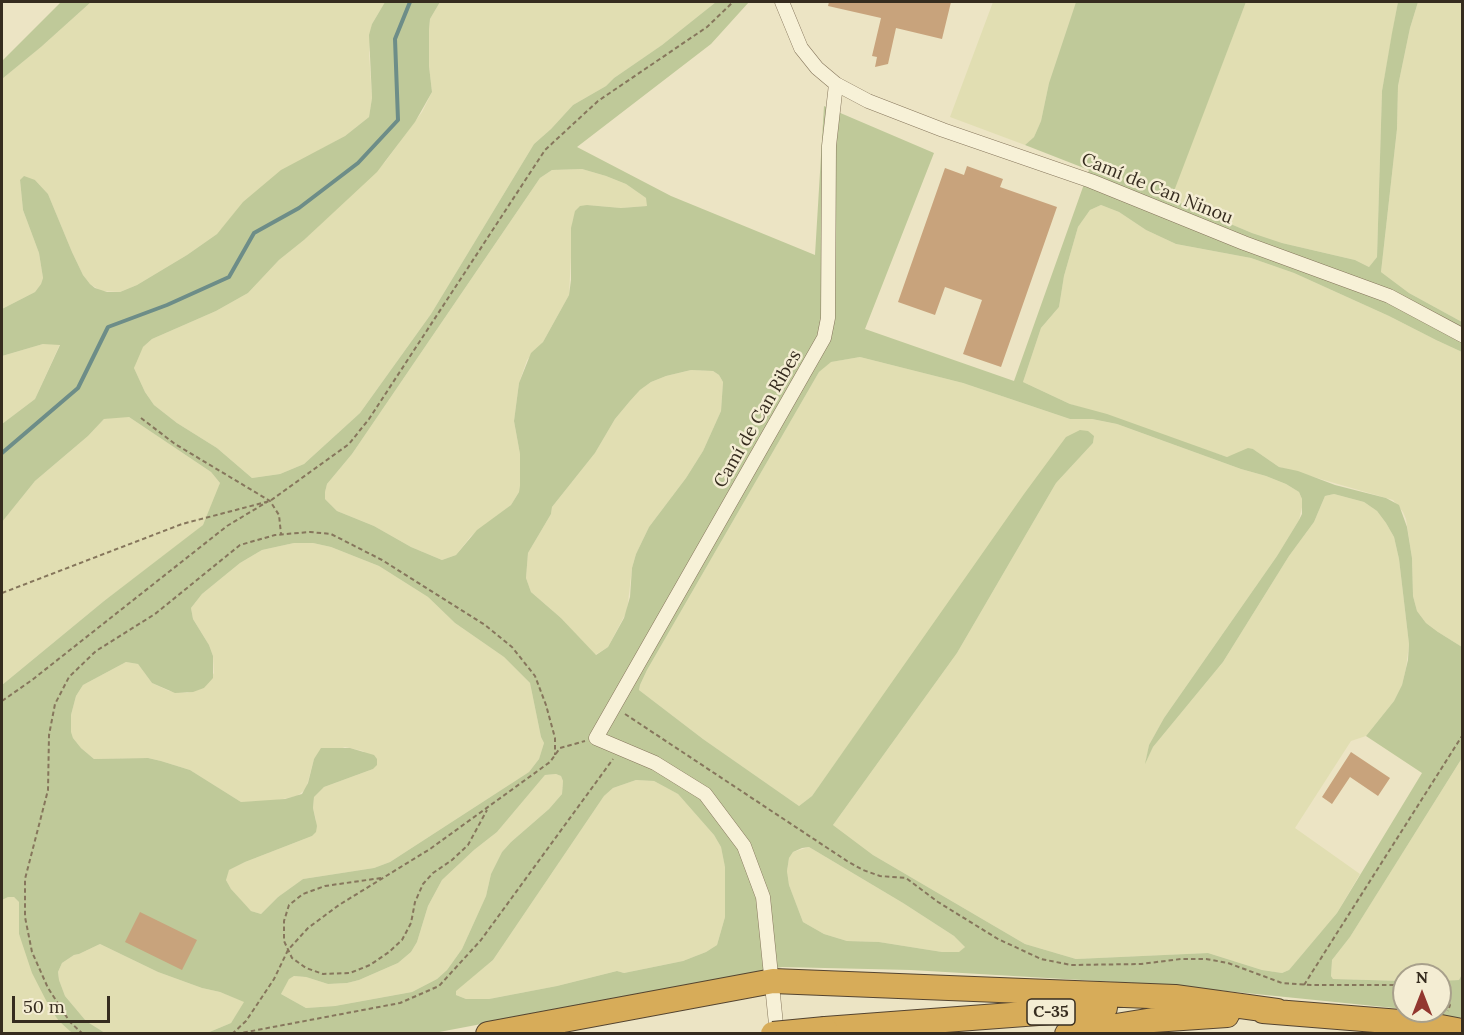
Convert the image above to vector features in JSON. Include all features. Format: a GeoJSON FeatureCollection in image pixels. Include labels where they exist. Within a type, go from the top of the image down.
{"type":"FeatureCollection","features":[{"type":"Feature","properties":{"kind":"highway"},"geometry":{"type":"LineString","coordinates":[[488,1034],[773,981],[1175,997],[1277,1011]]}},
{"type":"Feature","properties":{"kind":"highway","name":"C-35"},"geometry":{"type":"LineString","coordinates":[[775,1034],[1130,1006],[1277,1011],[1425,1024],[1462,1031]]}},
{"type":"Feature","properties":{"kind":"highway"},"geometry":{"type":"LineString","coordinates":[[1067,1034],[1153,1020],[1277,1011]]}},
{"type":"Feature","properties":{"kind":"street","name":"Camí de Can Ninou"},"geometry":{"type":"LineString","coordinates":[[782,2],[801,48],[817,68],[836,84],[868,101],[943,130],[1091,181],[1245,243],[1389,296],[1462,335]]}},
{"type":"Feature","properties":{"kind":"street","name":"Camí de Can Ribes"},"geometry":{"type":"LineString","coordinates":[[596,738],[824,338],[828,318],[829,146],[836,84]]}},
{"type":"Feature","properties":{"kind":"street"},"geometry":{"type":"LineString","coordinates":[[596,738],[655,763],[705,794],[744,846],[763,897],[773,981],[775,1034]]}},
{"type":"Feature","properties":{"kind":"path"},"geometry":{"type":"LineString","coordinates":[[2,701],[32,680],[226,526],[270,501],[349,444],[369,419],[545,150],[598,101],[707,27],[733,2]]}},
{"type":"Feature","properties":{"kind":"path"},"geometry":{"type":"LineString","coordinates":[[141,418],[175,444],[270,501],[279,515],[281,535]]}},
{"type":"Feature","properties":{"kind":"path"},"geometry":{"type":"LineString","coordinates":[[2,593],[182,524],[270,501]]}},
{"type":"Feature","properties":{"kind":"path"},"geometry":{"type":"LineString","coordinates":[[83,1034],[70,1022],[48,988],[32,952],[25,917],[26,879],[48,790],[49,735],[55,704],[69,677],[96,651],[155,614],[240,545],[281,535],[310,532],[331,534],[382,560],[485,625],[512,647],[535,676],[555,738],[555,755]]}},
{"type":"Feature","properties":{"kind":"path"},"geometry":{"type":"LineString","coordinates":[[614,707],[863,870],[880,876],[906,878],[938,902],[988,933],[1041,959],[1071,965],[1141,964],[1181,959],[1206,959],[1228,963],[1282,983],[1392,985]]}},
{"type":"Feature","properties":{"kind":"path"},"geometry":{"type":"LineString","coordinates":[[1304,985],[1462,736]]}},
{"type":"Feature","properties":{"kind":"path"},"geometry":{"type":"LineString","coordinates":[[232,1034],[246,1021],[274,979],[288,950],[308,928],[339,905],[430,849],[550,762],[560,748],[596,738]]}},
{"type":"Feature","properties":{"kind":"path"},"geometry":{"type":"LineString","coordinates":[[236,1034],[400,1003],[439,986],[481,940],[621,749]]}},
{"type":"Feature","properties":{"kind":"path"},"geometry":{"type":"LineString","coordinates":[[384,877],[325,886],[303,894],[290,905],[284,921],[284,941],[292,958],[306,968],[323,974],[350,973],[370,965],[389,952],[402,940],[411,923],[414,903],[423,885],[433,873],[468,845],[488,807]]}},
{"type":"Feature","properties":{"kind":"shaded area"},"geometry":{"type":"Polygon","coordinates":[[[91,2],[385,2],[372,24],[369,53],[372,98],[369,117],[345,136],[316,152],[235,213],[217,234],[137,285],[120,292],[101,291],[90,284],[72,252],[48,194],[35,180],[20,180],[23,210],[39,253],[43,278],[35,292],[2,309],[2,79],[91,2]]]}},
{"type":"Feature","properties":{"kind":"shaded area"},"geometry":{"type":"Polygon","coordinates":[[[440,2],[716,2],[606,86],[573,105],[534,144],[431,314],[360,413],[304,464],[280,474],[252,478],[217,448],[177,423],[154,405],[134,368],[137,356],[152,339],[216,311],[248,293],[279,260],[304,240],[385,162],[422,112],[432,92],[429,30],[430,19],[440,2]]]}},
{"type":"Feature","properties":{"kind":"shaded area"},"geometry":{"type":"Polygon","coordinates":[[[993,2],[1076,2],[1049,83],[1041,121],[1034,137],[1025,145],[950,117],[993,2]]]}},
{"type":"Feature","properties":{"kind":"shaded area"},"geometry":{"type":"Polygon","coordinates":[[[1246,2],[1398,2],[1382,91],[1377,257],[1369,267],[1355,260],[1282,243],[1252,233],[1170,199],[1246,2]]]}},
{"type":"Feature","properties":{"kind":"shaded area"},"geometry":{"type":"Polygon","coordinates":[[[1418,2],[1462,2],[1462,322],[1409,293],[1381,272],[1397,129],[1398,86],[1418,2]]]}},
{"type":"Feature","properties":{"kind":"shaded area"},"geometry":{"type":"Polygon","coordinates":[[[582,169],[626,184],[646,198],[648,206],[621,208],[587,205],[573,219],[569,295],[543,342],[527,360],[519,383],[514,421],[520,454],[520,485],[519,492],[511,505],[471,536],[456,555],[442,560],[411,547],[374,526],[337,511],[325,499],[327,484],[352,454],[540,178],[552,170],[582,169]]]}},
{"type":"Feature","properties":{"kind":"shaded area"},"geometry":{"type":"Polygon","coordinates":[[[1101,205],[1119,212],[1146,230],[1176,244],[1251,258],[1294,273],[1462,352],[1462,647],[1426,623],[1417,611],[1413,596],[1412,558],[1406,519],[1393,500],[1279,467],[1253,449],[1227,457],[1070,404],[1023,382],[1041,328],[1059,307],[1064,276],[1078,227],[1090,210],[1101,205]]]}},
{"type":"Feature","properties":{"kind":"shaded area"},"geometry":{"type":"Polygon","coordinates":[[[54,343],[60,344],[35,399],[2,424],[2,356],[54,343]]]}},
{"type":"Feature","properties":{"kind":"shaded area"},"geometry":{"type":"Polygon","coordinates":[[[860,357],[963,383],[1070,419],[1092,419],[1117,424],[1266,476],[1299,492],[1302,507],[1299,520],[1277,556],[1164,718],[1149,745],[1146,761],[1153,747],[1223,662],[1289,556],[1314,522],[1325,496],[1334,494],[1364,502],[1377,511],[1386,523],[1394,537],[1399,559],[1409,644],[1406,668],[1402,685],[1394,701],[1366,736],[1351,741],[1295,828],[1360,874],[1337,913],[1289,970],[1282,973],[1262,970],[1208,953],[1076,959],[1025,944],[873,855],[833,825],[957,653],[1056,483],[876,706],[812,796],[799,806],[703,739],[639,690],[647,670],[819,372],[830,362],[860,357]],[[1094,436],[1056,483],[1093,443],[1094,436]]]}},
{"type":"Feature","properties":{"kind":"shaded area"},"geometry":{"type":"Polygon","coordinates":[[[691,370],[713,371],[719,375],[723,382],[721,411],[703,451],[649,527],[632,568],[627,611],[608,647],[595,655],[561,618],[531,592],[526,578],[528,553],[551,514],[552,507],[595,453],[615,419],[630,401],[651,382],[691,370]]]}},
{"type":"Feature","properties":{"kind":"shaded area"},"geometry":{"type":"Polygon","coordinates":[[[129,417],[211,472],[220,483],[217,496],[203,525],[104,601],[2,685],[2,522],[35,481],[88,436],[104,419],[129,417]]]}},
{"type":"Feature","properties":{"kind":"shaded area"},"geometry":{"type":"Polygon","coordinates":[[[294,543],[313,543],[331,547],[379,566],[428,597],[455,623],[504,657],[530,683],[544,743],[539,759],[529,772],[390,862],[374,868],[303,879],[278,897],[261,914],[246,907],[231,889],[226,880],[229,870],[312,836],[316,820],[313,808],[314,797],[324,787],[373,769],[363,751],[345,747],[314,759],[306,789],[297,796],[273,801],[241,802],[190,770],[161,761],[148,758],[94,759],[73,738],[71,715],[76,696],[83,685],[126,662],[138,664],[152,683],[169,691],[187,693],[204,688],[214,673],[213,656],[193,619],[191,608],[202,594],[240,563],[262,550],[294,543]]]}},
{"type":"Feature","properties":{"kind":"shaded area"},"geometry":{"type":"Polygon","coordinates":[[[1462,758],[1462,974],[1459,980],[1452,981],[1452,963],[1392,963],[1392,981],[1333,979],[1331,976],[1332,960],[1350,937],[1462,758]]]}},
{"type":"Feature","properties":{"kind":"shaded area"},"geometry":{"type":"Polygon","coordinates":[[[545,775],[561,776],[563,781],[562,794],[502,852],[491,874],[486,896],[462,949],[447,970],[437,979],[412,992],[335,1006],[306,1008],[281,994],[289,978],[294,976],[328,984],[347,983],[398,963],[411,952],[417,942],[428,906],[442,880],[497,832],[545,775]]]}},
{"type":"Feature","properties":{"kind":"shaded area"},"geometry":{"type":"Polygon","coordinates":[[[636,780],[654,781],[678,794],[714,835],[721,847],[725,866],[725,917],[717,945],[683,961],[624,973],[617,971],[557,986],[489,999],[466,999],[456,995],[456,990],[493,960],[604,796],[613,788],[636,780]]]}},
{"type":"Feature","properties":{"kind":"shaded area"},"geometry":{"type":"Polygon","coordinates":[[[809,847],[903,903],[954,936],[965,947],[960,952],[942,952],[879,942],[847,941],[824,934],[803,922],[789,885],[787,871],[789,858],[793,852],[809,847]]]}},
{"type":"Feature","properties":{"kind":"shaded area"},"geometry":{"type":"Polygon","coordinates":[[[14,897],[19,902],[19,934],[51,1010],[72,1033],[2,1033],[2,900],[14,897]]]}},
{"type":"Feature","properties":{"kind":"shaded area"},"geometry":{"type":"Polygon","coordinates":[[[100,944],[158,972],[245,1002],[231,1023],[207,1033],[105,1033],[86,1021],[65,996],[58,972],[62,963],[74,955],[100,944]]]}},
{"type":"Feature","properties":{"kind":"green space"},"geometry":{"type":"Polygon","coordinates":[[[61,2],[91,2],[2,79],[2,61],[61,2]]]}},
{"type":"Feature","properties":{"kind":"green space"},"geometry":{"type":"Polygon","coordinates":[[[385,2],[440,2],[430,19],[429,30],[432,92],[415,122],[377,172],[304,240],[279,260],[248,293],[216,311],[152,339],[143,347],[134,368],[154,405],[177,423],[217,448],[252,478],[280,474],[304,464],[360,413],[431,314],[534,144],[573,105],[606,86],[716,2],[749,2],[711,44],[577,147],[671,196],[815,255],[824,106],[934,153],[865,329],[1014,381],[1089,170],[1025,145],[1034,137],[1041,121],[1049,83],[1076,2],[1246,2],[1171,199],[1252,233],[1282,243],[1355,260],[1369,267],[1377,257],[1382,91],[1392,33],[1398,2],[1418,2],[1398,86],[1397,129],[1381,272],[1409,293],[1462,322],[1462,352],[1294,273],[1251,258],[1176,244],[1146,230],[1119,212],[1101,205],[1090,210],[1078,227],[1064,276],[1059,307],[1041,328],[1023,382],[1070,404],[1107,414],[1227,457],[1248,448],[1253,449],[1279,467],[1386,498],[1399,505],[1407,527],[1412,558],[1413,596],[1417,611],[1426,623],[1462,647],[1462,758],[1350,937],[1332,960],[1331,976],[1333,979],[1392,981],[1392,1008],[1167,985],[911,970],[782,967],[434,1033],[207,1033],[231,1023],[244,1002],[158,972],[100,944],[62,963],[58,972],[65,996],[86,1021],[105,1033],[72,1033],[59,1021],[32,973],[19,934],[19,902],[14,897],[2,900],[2,685],[104,601],[203,525],[220,483],[211,472],[129,417],[104,419],[88,436],[35,481],[2,522],[2,424],[35,399],[60,345],[43,344],[2,356],[2,309],[35,292],[43,278],[39,253],[23,210],[20,180],[24,176],[35,180],[48,194],[72,252],[90,284],[107,292],[120,292],[137,285],[217,234],[243,202],[281,170],[345,136],[369,117],[372,98],[369,35],[372,24],[385,2]],[[582,169],[552,170],[540,178],[352,454],[327,484],[325,499],[337,511],[374,526],[411,547],[442,560],[456,555],[477,530],[511,505],[519,492],[520,485],[520,454],[514,421],[519,383],[531,353],[543,342],[569,295],[571,228],[575,211],[580,206],[587,205],[621,208],[647,206],[646,198],[626,184],[582,169]],[[860,357],[831,362],[819,372],[647,670],[639,690],[703,739],[799,806],[812,796],[1066,437],[1080,430],[1088,431],[1094,436],[1093,443],[1056,483],[957,653],[833,825],[873,855],[1025,944],[1076,959],[1208,953],[1262,970],[1282,973],[1289,970],[1337,913],[1422,773],[1366,736],[1394,701],[1402,685],[1409,644],[1399,559],[1394,537],[1377,511],[1364,502],[1334,494],[1325,496],[1314,522],[1289,556],[1223,662],[1153,747],[1145,764],[1149,745],[1164,718],[1277,556],[1299,520],[1302,514],[1302,499],[1299,492],[1266,476],[1117,424],[1092,419],[1070,419],[963,383],[860,357]],[[691,370],[651,382],[640,390],[615,419],[595,453],[552,507],[551,514],[528,553],[526,578],[531,592],[561,618],[596,655],[608,647],[624,618],[630,597],[632,568],[649,527],[703,451],[721,411],[723,382],[713,371],[691,370]],[[294,543],[262,550],[240,563],[202,594],[191,608],[193,619],[213,656],[213,678],[204,688],[193,692],[175,693],[152,683],[138,664],[126,662],[83,685],[76,696],[71,715],[73,738],[94,759],[148,758],[161,761],[190,770],[241,802],[285,799],[302,794],[308,783],[314,759],[321,748],[350,748],[374,755],[377,765],[373,769],[324,787],[314,797],[313,808],[317,826],[312,836],[229,870],[226,880],[231,889],[251,911],[261,914],[278,897],[303,879],[374,868],[390,862],[529,772],[539,759],[544,743],[530,683],[504,657],[455,623],[428,597],[379,566],[331,547],[313,543],[294,543]],[[545,775],[497,832],[442,880],[428,906],[417,942],[411,952],[398,963],[347,983],[328,984],[294,976],[289,979],[281,994],[306,1008],[335,1006],[412,992],[437,979],[447,970],[462,949],[486,896],[491,874],[502,852],[562,794],[561,776],[545,775]],[[636,780],[613,788],[604,796],[493,960],[456,991],[456,995],[466,999],[489,999],[557,986],[617,971],[624,973],[683,961],[717,945],[725,917],[725,867],[721,847],[714,835],[678,794],[654,781],[636,780]],[[809,847],[793,852],[789,858],[787,871],[789,885],[803,922],[824,934],[847,941],[879,942],[942,952],[959,952],[965,947],[954,936],[903,903],[809,847]]]}},
{"type":"Feature","properties":{"kind":"green space"},"geometry":{"type":"Polygon","coordinates":[[[1462,974],[1462,1015],[1451,1033],[1431,1033],[1436,1023],[1452,1023],[1452,980],[1459,980],[1462,974]]]}},
{"type":"Feature","properties":{"kind":"building"},"geometry":{"type":"Polygon","coordinates":[[[829,2],[951,2],[942,39],[896,28],[888,64],[875,67],[877,57],[872,56],[881,18],[828,6],[829,2]]]}},
{"type":"Feature","properties":{"kind":"building"},"geometry":{"type":"Polygon","coordinates":[[[967,166],[1003,179],[1000,187],[1057,207],[1001,367],[963,354],[982,300],[945,287],[935,315],[898,302],[945,168],[964,175],[967,166]]]}},
{"type":"Feature","properties":{"kind":"building"},"geometry":{"type":"Polygon","coordinates":[[[1351,752],[1390,778],[1378,796],[1350,777],[1332,804],[1322,797],[1351,752]]]}},
{"type":"Feature","properties":{"kind":"building"},"geometry":{"type":"Polygon","coordinates":[[[140,912],[197,940],[182,970],[125,942],[140,912]]]}},
{"type":"Feature","properties":{"kind":"waterway"},"geometry":{"type":"LineString","coordinates":[[2,453],[78,388],[108,327],[167,305],[229,277],[254,233],[299,208],[358,163],[398,120],[395,39],[410,2]]}}]}
